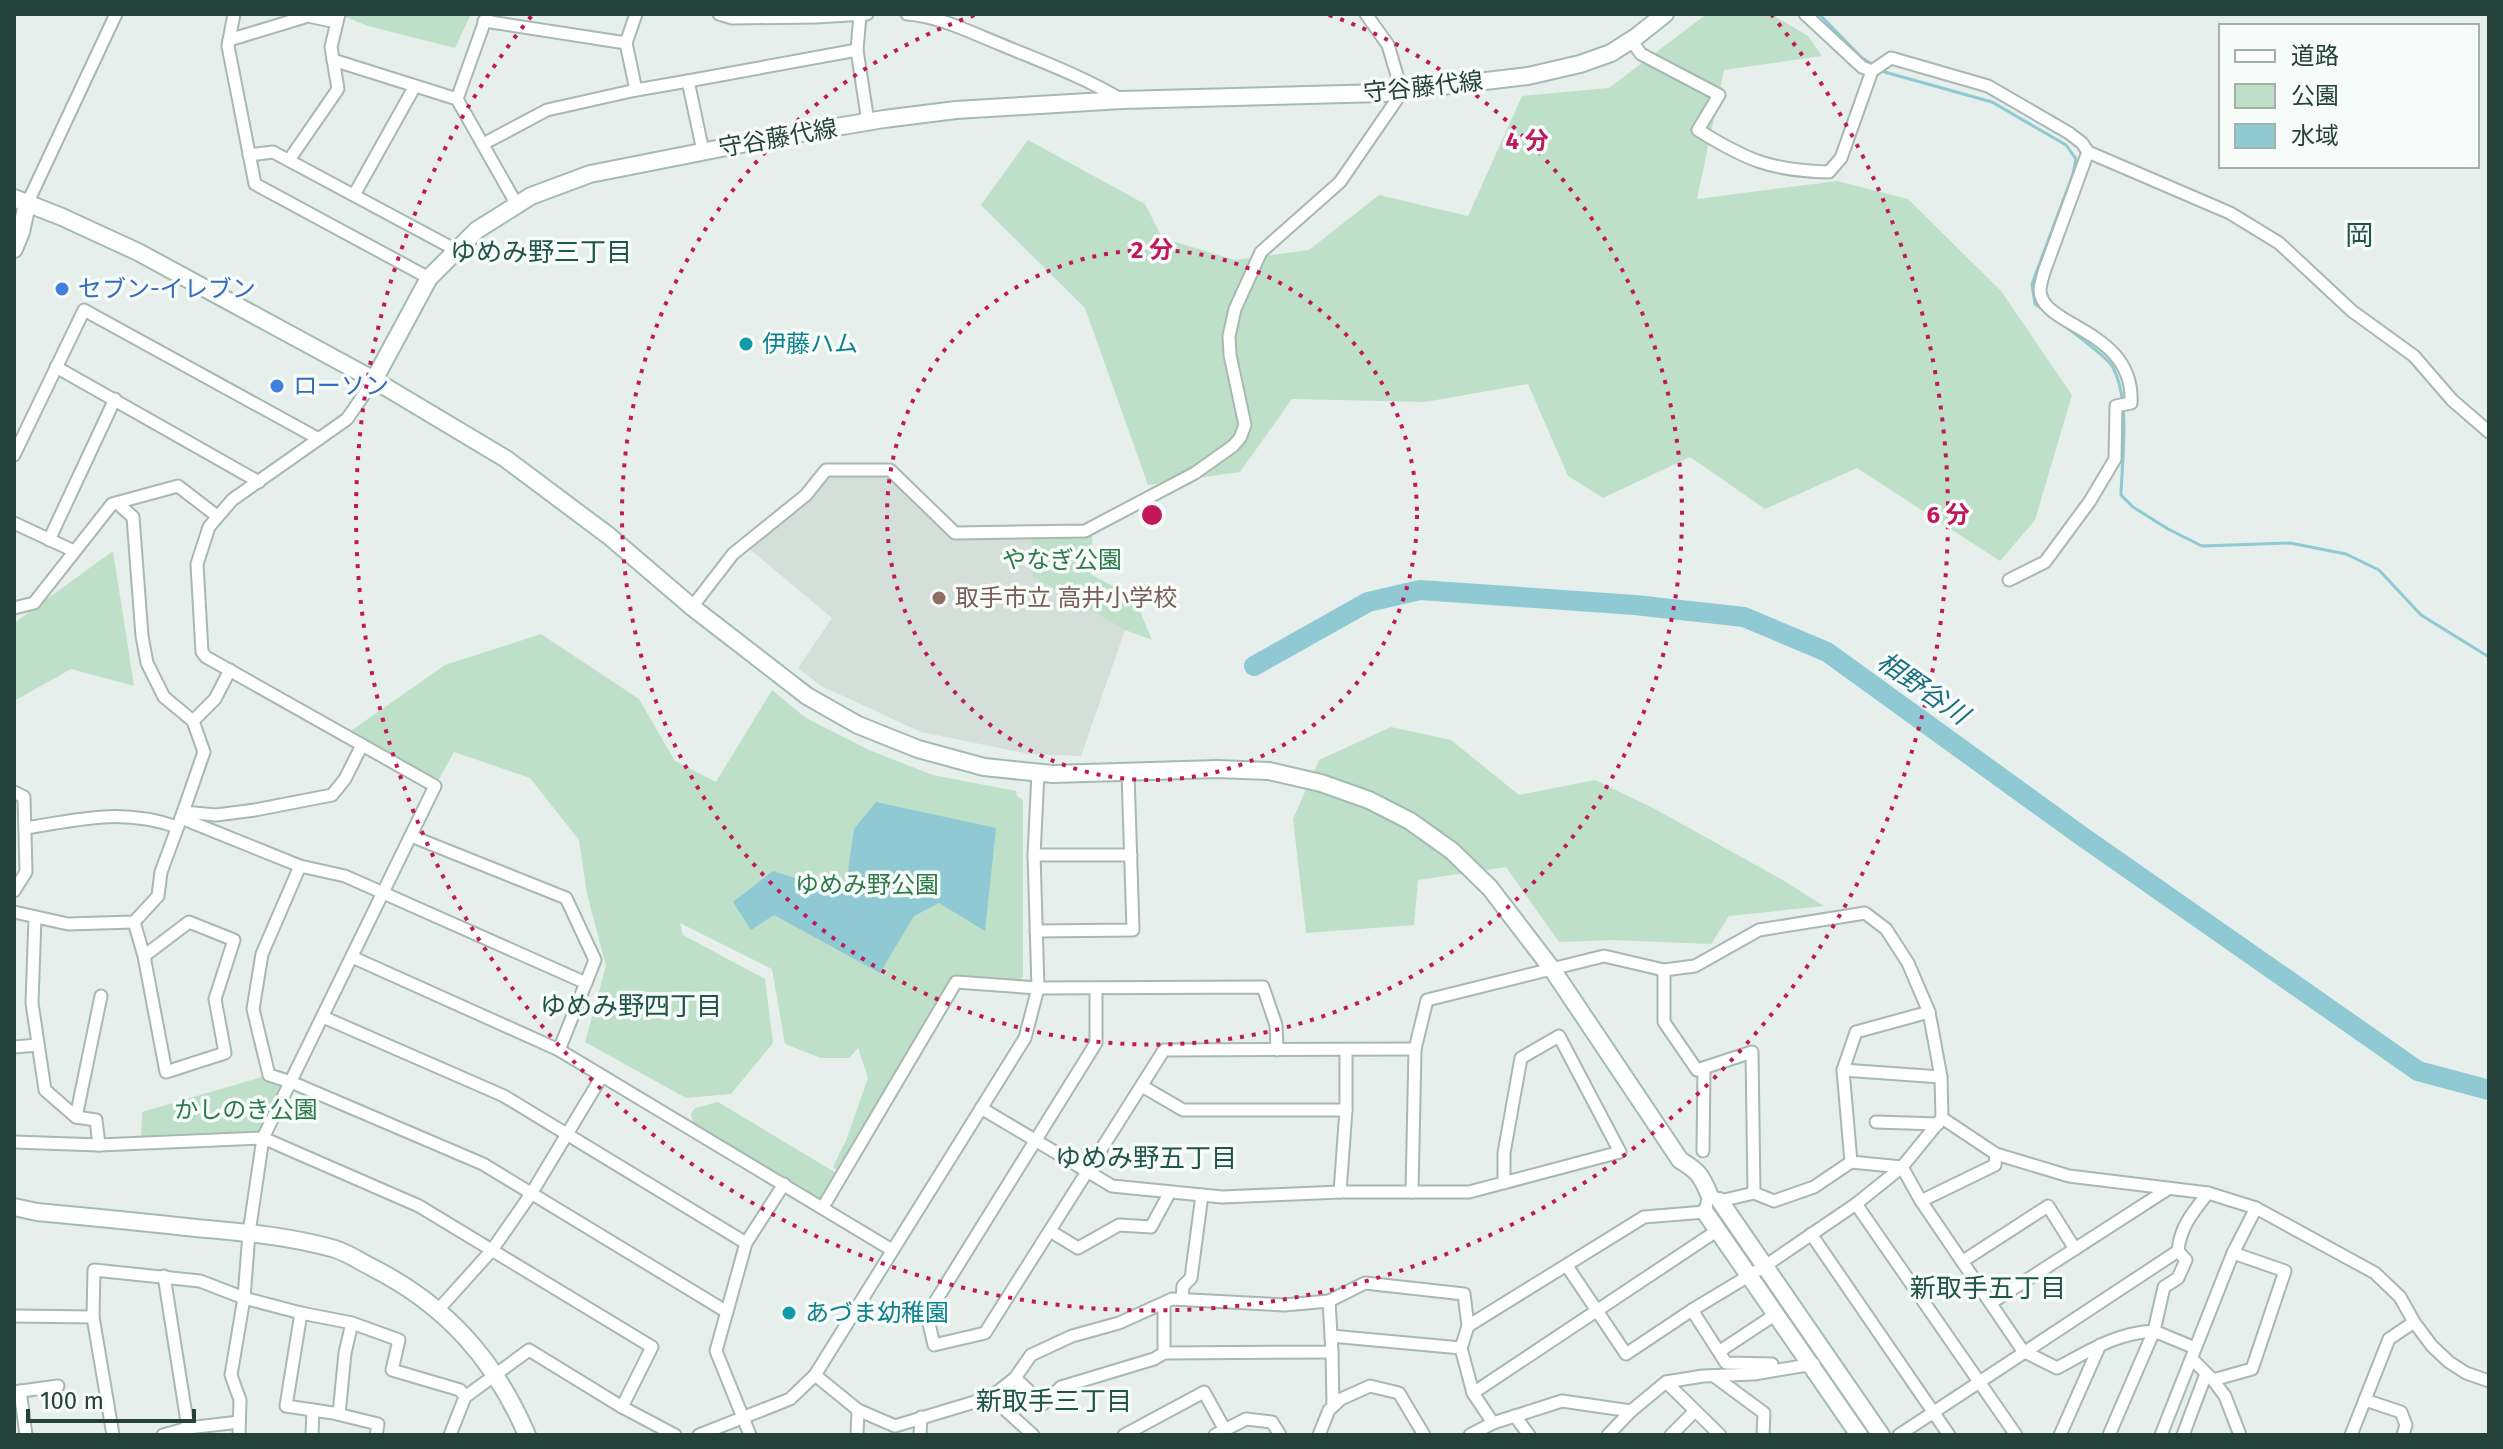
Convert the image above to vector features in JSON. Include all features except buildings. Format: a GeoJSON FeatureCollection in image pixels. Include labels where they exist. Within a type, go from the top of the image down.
{"type":"FeatureCollection","features":[{"type":"Feature","properties":{"kind":"street"},"geometry":{"type":"LineString","coordinates":[[14,223],[21,201],[116,14]]}},
{"type":"Feature","properties":{"kind":"street"},"geometry":{"type":"LineString","coordinates":[[234,14],[228,46],[255,184],[429,278]]}},
{"type":"Feature","properties":{"kind":"street"},"geometry":{"type":"LineString","coordinates":[[636,14],[626,43],[636,90]]}},
{"type":"Feature","properties":{"kind":"street"},"geometry":{"type":"LineString","coordinates":[[719,14],[732,18],[867,14]]}},
{"type":"Feature","properties":{"kind":"street"},"geometry":{"type":"LineString","coordinates":[[907,14],[922,15],[981,37],[1094,83],[1122,100]]}},
{"type":"Feature","properties":{"kind":"street"},"geometry":{"type":"LineString","coordinates":[[692,607],[733,554],[806,495],[826,470],[890,470],[955,533],[1085,531],[1195,473],[1233,446],[1245,425],[1229,336],[1235,309],[1261,252],[1340,182],[1402,92],[1388,45],[1366,14]]}},
{"type":"Feature","properties":{"kind":"street","name":"守谷藤代線"},"geometry":{"type":"LineString","coordinates":[[374,380],[429,278],[456,250],[477,230],[531,196],[590,174],[868,122],[956,110],[1122,100],[1402,92],[1528,76],[1611,53],[1665,14]]}},
{"type":"Feature","properties":{"kind":"street"},"geometry":{"type":"LineString","coordinates":[[1805,14],[1862,67],[1876,68]]}},
{"type":"Feature","properties":{"kind":"street"},"geometry":{"type":"LineString","coordinates":[[860,15],[857,50],[868,122]]}},
{"type":"Feature","properties":{"kind":"street"},"geometry":{"type":"LineString","coordinates":[[229,40],[308,16],[337,18],[331,47],[338,89],[289,160]]}},
{"type":"Feature","properties":{"kind":"street"},"geometry":{"type":"LineString","coordinates":[[457,99],[486,18],[626,43]]}},
{"type":"Feature","properties":{"kind":"street"},"geometry":{"type":"LineString","coordinates":[[1631,40],[1641,54],[1719,95],[1698,130],[1735,153],[1770,166],[1802,171],[1829,172],[1841,158],[1876,68],[1891,58],[1988,86],[2069,133],[2088,152],[2230,213],[2279,243],[2352,311],[2414,356],[2452,400],[2489,432]]}},
{"type":"Feature","properties":{"kind":"street"},"geometry":{"type":"LineString","coordinates":[[483,144],[547,110],[636,90],[857,50]]}},
{"type":"Feature","properties":{"kind":"street"},"geometry":{"type":"LineString","coordinates":[[333,60],[457,99],[517,205]]}},
{"type":"Feature","properties":{"kind":"street"},"geometry":{"type":"LineString","coordinates":[[688,81],[703,151]]}},
{"type":"Feature","properties":{"kind":"street"},"geometry":{"type":"LineString","coordinates":[[354,195],[415,86]]}},
{"type":"Feature","properties":{"kind":"street"},"geometry":{"type":"LineString","coordinates":[[249,155],[273,152],[456,250]]}},
{"type":"Feature","properties":{"kind":"street"},"geometry":{"type":"LineString","coordinates":[[2009,580],[2045,562],[2090,501],[2115,459],[2116,406],[2131,403],[2132,386],[2122,363],[2111,349],[2046,306],[2040,292],[2044,272],[2088,152]]}},
{"type":"Feature","properties":{"kind":"street"},"geometry":{"type":"LineString","coordinates":[[14,249],[21,201]]}},
{"type":"Feature","properties":{"kind":"street"},"geometry":{"type":"LineString","coordinates":[[21,201],[138,252],[374,380],[506,459],[609,536],[692,607],[807,696],[858,725],[918,749],[984,767],[1038,773],[1217,769],[1269,771],[1321,783],[1369,800],[1410,821],[1452,851],[1490,888],[1552,969],[1680,1160],[1701,1176],[1881,1435]]}},
{"type":"Feature","properties":{"kind":"street"},"geometry":{"type":"LineString","coordinates":[[14,455],[84,310],[319,439]]}},
{"type":"Feature","properties":{"kind":"street"},"geometry":{"type":"LineString","coordinates":[[56,367],[259,482]]}},
{"type":"Feature","properties":{"kind":"street"},"geometry":{"type":"LineString","coordinates":[[239,1435],[240,1400],[231,1375],[244,1298],[249,1233],[263,1138],[435,786],[206,657],[202,652],[197,564],[205,537],[217,516],[232,500],[347,419],[374,380]]}},
{"type":"Feature","properties":{"kind":"street"},"geometry":{"type":"LineString","coordinates":[[49,540],[115,399]]}},
{"type":"Feature","properties":{"kind":"street"},"geometry":{"type":"LineString","coordinates":[[14,608],[34,603],[112,504],[178,486],[217,516]]}},
{"type":"Feature","properties":{"kind":"street"},"geometry":{"type":"LineString","coordinates":[[14,912],[68,924],[134,922],[158,896],[161,872],[204,752],[193,721],[164,697],[147,663],[133,517],[117,503]]}},
{"type":"Feature","properties":{"kind":"street"},"geometry":{"type":"LineString","coordinates":[[14,523],[74,551]]}},
{"type":"Feature","properties":{"kind":"street"},"geometry":{"type":"LineString","coordinates":[[193,721],[215,699],[230,670]]}},
{"type":"Feature","properties":{"kind":"street"},"geometry":{"type":"LineString","coordinates":[[26,828],[105,816],[180,819],[267,808],[332,795],[345,779],[362,745]]}},
{"type":"Feature","properties":{"kind":"street"},"geometry":{"type":"LineString","coordinates":[[699,1435],[790,1399],[815,1375],[1025,1038],[1038,988],[1034,855],[1038,773]]}},
{"type":"Feature","properties":{"kind":"street"},"geometry":{"type":"LineString","coordinates":[[1036,931],[1133,930],[1128,773]]}},
{"type":"Feature","properties":{"kind":"street"},"geometry":{"type":"LineString","coordinates":[[14,792],[24,797],[26,828],[26,872],[14,891]]}},
{"type":"Feature","properties":{"kind":"street"},"geometry":{"type":"LineString","coordinates":[[180,819],[300,866],[345,876],[586,983]]}},
{"type":"Feature","properties":{"kind":"street"},"geometry":{"type":"LineString","coordinates":[[411,836],[566,898],[595,960],[559,1050]]}},
{"type":"Feature","properties":{"kind":"street"},"geometry":{"type":"LineString","coordinates":[[1034,855],[1131,855]]}},
{"type":"Feature","properties":{"kind":"street"},"geometry":{"type":"LineString","coordinates":[[300,866],[262,954],[253,1009],[269,1075],[483,1164],[727,1312]]}},
{"type":"Feature","properties":{"kind":"street"},"geometry":{"type":"LineString","coordinates":[[1412,1192],[1415,1049],[1427,1000],[1604,956],[1664,970],[1695,966],[1759,930],[1865,913],[1886,929],[1908,963],[1929,1012],[1941,1077],[1940,1121],[1902,1167],[1856,1204],[1765,1266],[1626,1354],[1567,1266]]}},
{"type":"Feature","properties":{"kind":"street"},"geometry":{"type":"LineString","coordinates":[[35,917],[32,1003],[45,1090],[76,1117],[96,1120],[99,1145]]}},
{"type":"Feature","properties":{"kind":"street"},"geometry":{"type":"LineString","coordinates":[[134,922],[144,956],[166,1072],[225,1053],[215,999],[234,940],[189,922],[144,956]]}},
{"type":"Feature","properties":{"kind":"street"},"geometry":{"type":"LineString","coordinates":[[352,957],[559,1050],[892,1250]]}},
{"type":"Feature","properties":{"kind":"street"},"geometry":{"type":"LineString","coordinates":[[1664,970],[1664,1022],[1697,1070],[1752,1052],[1754,1193]]}},
{"type":"Feature","properties":{"kind":"street"},"geometry":{"type":"LineString","coordinates":[[823,1207],[956,982],[1096,989],[1263,987],[1276,1025],[1277,1050]]}},
{"type":"Feature","properties":{"kind":"street"},"geometry":{"type":"LineString","coordinates":[[1096,989],[1096,1043],[927,1315],[934,1345],[985,1333],[1164,1050],[1415,1049]]}},
{"type":"Feature","properties":{"kind":"street"},"geometry":{"type":"LineString","coordinates":[[76,1117],[101,996]]}},
{"type":"Feature","properties":{"kind":"street"},"geometry":{"type":"LineString","coordinates":[[1851,1162],[1843,1070],[1856,1032],[1929,1012]]}},
{"type":"Feature","properties":{"kind":"street"},"geometry":{"type":"LineString","coordinates":[[323,1017],[504,1096],[746,1243]]}},
{"type":"Feature","properties":{"kind":"street"},"geometry":{"type":"LineString","coordinates":[[981,1108],[1112,1186],[1222,1197],[1340,1192],[1469,1192],[1504,1183],[1620,1152],[1559,1036],[1521,1058],[1504,1153],[1504,1183]]}},
{"type":"Feature","properties":{"kind":"street"},"geometry":{"type":"LineString","coordinates":[[14,1047],[38,1045]]}},
{"type":"Feature","properties":{"kind":"street"},"geometry":{"type":"LineString","coordinates":[[1340,1192],[1346,1110],[1346,1050]]}},
{"type":"Feature","properties":{"kind":"street"},"geometry":{"type":"LineString","coordinates":[[1703,1151],[1704,1068]]}},
{"type":"Feature","properties":{"kind":"street"},"geometry":{"type":"LineString","coordinates":[[1843,1070],[1941,1077]]}},
{"type":"Feature","properties":{"kind":"street"},"geometry":{"type":"LineString","coordinates":[[438,1310],[492,1250],[531,1194],[602,1076]]}},
{"type":"Feature","properties":{"kind":"street"},"geometry":{"type":"LineString","coordinates":[[1142,1086],[1183,1110],[1346,1110]]}},
{"type":"Feature","properties":{"kind":"street"},"geometry":{"type":"LineString","coordinates":[[1876,1122],[1940,1121],[1996,1154],[2089,1180],[2208,1193],[2256,1208],[2375,1273],[2400,1297],[2432,1346],[2466,1373],[2489,1381]]}},
{"type":"Feature","properties":{"kind":"street"},"geometry":{"type":"LineString","coordinates":[[14,1142],[99,1145],[263,1138],[419,1206],[652,1347],[622,1407]]}},
{"type":"Feature","properties":{"kind":"street"},"geometry":{"type":"LineString","coordinates":[[1921,1201],[1995,1165],[1996,1154]]}},
{"type":"Feature","properties":{"kind":"street"},"geometry":{"type":"LineString","coordinates":[[1468,1326],[1644,1217],[1705,1212],[1715,1198],[1754,1193],[1774,1201],[1814,1187],[1851,1162],[1902,1167]]}},
{"type":"Feature","properties":{"kind":"street"},"geometry":{"type":"LineString","coordinates":[[1902,1167],[1921,1201],[2023,1351],[2057,1368],[2131,1332],[2154,1331],[2194,1354],[2225,1396],[2240,1435]]}},
{"type":"Feature","properties":{"kind":"street"},"geometry":{"type":"LineString","coordinates":[[750,1435],[716,1351],[746,1243],[784,1184]]}},
{"type":"Feature","properties":{"kind":"street"},"geometry":{"type":"LineString","coordinates":[[1991,1303],[2168,1188]]}},
{"type":"Feature","properties":{"kind":"street"},"geometry":{"type":"LineString","coordinates":[[1050,1231],[1078,1248],[1119,1225],[1151,1227],[1170,1192]]}},
{"type":"Feature","properties":{"kind":"street"},"geometry":{"type":"LineString","coordinates":[[2109,1435],[2154,1331],[2164,1287],[2178,1278],[2186,1260],[2178,1251],[2179,1236],[2208,1193]]}},
{"type":"Feature","properties":{"kind":"street"},"geometry":{"type":"LineString","coordinates":[[1182,1299],[1183,1286],[1191,1278],[1202,1195]]}},
{"type":"Feature","properties":{"kind":"street"},"geometry":{"type":"LineString","coordinates":[[1856,1204],[2016,1435]]}},
{"type":"Feature","properties":{"kind":"street"},"geometry":{"type":"LineString","coordinates":[[1963,1261],[2048,1206],[2075,1249]]}},
{"type":"Feature","properties":{"kind":"street"},"geometry":{"type":"LineString","coordinates":[[14,1207],[37,1212],[249,1233],[294,1239],[338,1250],[403,1283],[468,1338],[496,1374],[515,1406],[527,1435]]}},
{"type":"Feature","properties":{"kind":"street"},"geometry":{"type":"LineString","coordinates":[[2161,1435],[2233,1253],[2256,1208]]}},
{"type":"Feature","properties":{"kind":"street"},"geometry":{"type":"LineString","coordinates":[[1705,1212],[1859,1435]]}},
{"type":"Feature","properties":{"kind":"street"},"geometry":{"type":"LineString","coordinates":[[1473,1393],[1718,1230]]}},
{"type":"Feature","properties":{"kind":"street"},"geometry":{"type":"LineString","coordinates":[[1811,1234],[1949,1435]]}},
{"type":"Feature","properties":{"kind":"street"},"geometry":{"type":"LineString","coordinates":[[1899,1435],[2178,1251]]}},
{"type":"Feature","properties":{"kind":"street"},"geometry":{"type":"LineString","coordinates":[[2210,1377],[2252,1369],[2285,1271],[2233,1253]]}},
{"type":"Feature","properties":{"kind":"street"},"geometry":{"type":"LineString","coordinates":[[113,1435],[93,1317],[94,1270],[200,1281],[244,1298],[352,1323],[399,1340],[392,1370],[460,1390],[465,1397]]}},
{"type":"Feature","properties":{"kind":"street"},"geometry":{"type":"LineString","coordinates":[[164,1276],[188,1428]]}},
{"type":"Feature","properties":{"kind":"street"},"geometry":{"type":"LineString","coordinates":[[815,1375],[858,1410],[895,1426],[991,1397],[1015,1378],[1031,1355],[1072,1336],[1119,1323],[1172,1299],[1284,1305],[1329,1301],[1365,1283],[1464,1294],[1468,1326],[1461,1348],[1473,1393],[1493,1423]]}},
{"type":"Feature","properties":{"kind":"street"},"geometry":{"type":"LineString","coordinates":[[1329,1301],[1333,1406]]}},
{"type":"Feature","properties":{"kind":"street"},"geometry":{"type":"LineString","coordinates":[[1164,1304],[1164,1353]]}},
{"type":"Feature","properties":{"kind":"street"},"geometry":{"type":"LineString","coordinates":[[1692,1310],[1726,1363],[1772,1364]]}},
{"type":"Feature","properties":{"kind":"street"},"geometry":{"type":"LineString","coordinates":[[301,1313],[286,1406],[378,1424],[376,1435]]}},
{"type":"Feature","properties":{"kind":"street"},"geometry":{"type":"LineString","coordinates":[[1720,1351],[1776,1314]]}},
{"type":"Feature","properties":{"kind":"street"},"geometry":{"type":"LineString","coordinates":[[14,1316],[93,1317]]}},
{"type":"Feature","properties":{"kind":"street"},"geometry":{"type":"LineString","coordinates":[[2351,1435],[2389,1339],[2414,1322]]}},
{"type":"Feature","properties":{"kind":"street"},"geometry":{"type":"LineString","coordinates":[[339,1414],[345,1353],[352,1323]]}},
{"type":"Feature","properties":{"kind":"street"},"geometry":{"type":"LineString","coordinates":[[1331,1336],[1461,1348]]}},
{"type":"Feature","properties":{"kind":"street"},"geometry":{"type":"LineString","coordinates":[[2060,1435],[2100,1345]]}},
{"type":"Feature","properties":{"kind":"street"},"geometry":{"type":"LineString","coordinates":[[450,1435],[465,1397],[529,1350],[622,1407],[675,1435]]}},
{"type":"Feature","properties":{"kind":"street"},"geometry":{"type":"LineString","coordinates":[[1015,1378],[1043,1404],[1061,1387],[1154,1359],[1164,1353],[1332,1352]]}},
{"type":"Feature","properties":{"kind":"street"},"geometry":{"type":"LineString","coordinates":[[1608,1435],[1666,1382],[1754,1374],[1830,1361]]}},
{"type":"Feature","properties":{"kind":"street"},"geometry":{"type":"LineString","coordinates":[[1714,1376],[1764,1413],[1763,1435]]}},
{"type":"Feature","properties":{"kind":"street"},"geometry":{"type":"LineString","coordinates":[[2183,1435],[2210,1377]]}},
{"type":"Feature","properties":{"kind":"street"},"geometry":{"type":"LineString","coordinates":[[1666,1382],[1720,1435]]}},
{"type":"Feature","properties":{"kind":"street"},"geometry":{"type":"LineString","coordinates":[[26,1435],[17,1391],[58,1386]]}},
{"type":"Feature","properties":{"kind":"street"},"geometry":{"type":"LineString","coordinates":[[1319,1435],[1333,1406],[1370,1386],[1399,1393],[1424,1435]]}},
{"type":"Feature","properties":{"kind":"street"},"geometry":{"type":"LineString","coordinates":[[1124,1435],[1204,1392],[1220,1432],[1246,1419],[1272,1422],[1280,1435]]}},
{"type":"Feature","properties":{"kind":"street"},"geometry":{"type":"LineString","coordinates":[[991,1397],[1033,1435]]}},
{"type":"Feature","properties":{"kind":"street"},"geometry":{"type":"LineString","coordinates":[[2365,1400],[2401,1412],[2406,1425],[2403,1435]]}},
{"type":"Feature","properties":{"kind":"street"},"geometry":{"type":"LineString","coordinates":[[1470,1435],[1493,1423],[1562,1401],[1631,1411]]}},
{"type":"Feature","properties":{"kind":"street"},"geometry":{"type":"LineString","coordinates":[[312,1435],[313,1410]]}},
{"type":"Feature","properties":{"kind":"street"},"geometry":{"type":"LineString","coordinates":[[857,1435],[858,1410]]}},
{"type":"Feature","properties":{"kind":"street"},"geometry":{"type":"LineString","coordinates":[[1671,1435],[1695,1411]]}},
{"type":"Feature","properties":{"kind":"street"},"geometry":{"type":"LineString","coordinates":[[1515,1416],[1529,1435]]}},
{"type":"Feature","properties":{"kind":"street"},"geometry":{"type":"LineString","coordinates":[[920,1435],[921,1417]]}},
{"type":"Feature","properties":{"kind":"street"},"geometry":{"type":"LineString","coordinates":[[163,1435],[188,1428],[239,1422]]}},
{"type":"Feature","properties":{"kind":"shaded area","name":"取手市立 高井小学校"},"geometry":{"type":"Polygon","coordinates":[[[827,473],[887,474],[955,533],[1031,531],[1033,577],[1125,630],[1081,756],[1029,754],[921,732],[821,686],[798,668],[832,618],[745,545],[827,473]]]}},
{"type":"Feature","properties":{"kind":"green space"},"geometry":{"type":"Polygon","coordinates":[[[338,14],[471,14],[455,48],[368,26],[338,14]]]}},
{"type":"Feature","properties":{"kind":"green space"},"geometry":{"type":"Polygon","coordinates":[[[1771,14],[1808,36],[1822,56],[1724,70],[1697,199],[1837,181],[1908,199],[2001,291],[2072,395],[2035,520],[2000,561],[1857,468],[1765,509],[1690,457],[1603,498],[1568,476],[1528,384],[1425,402],[1292,399],[1240,472],[1148,485],[1085,308],[981,205],[1028,140],[1145,204],[1162,238],[1235,260],[1309,250],[1379,195],[1468,216],[1522,96],[1609,88],[1704,16],[1771,14]]]}},
{"type":"Feature","properties":{"kind":"green space","name":"やなぎ公園"},"geometry":{"type":"Polygon","coordinates":[[[1093,528],[1090,574],[1134,597],[1152,640],[1125,630],[1033,577],[1031,531],[1093,528]]]}},
{"type":"Feature","properties":{"kind":"green space"},"geometry":{"type":"Polygon","coordinates":[[[113,551],[134,686],[71,669],[14,701],[14,623],[113,551]]]}},
{"type":"Feature","properties":{"kind":"green space","name":"ゆめみ野公園"},"geometry":{"type":"Polygon","coordinates":[[[541,634],[639,699],[675,761],[716,782],[772,690],[806,718],[869,750],[933,775],[1016,791],[1023,800],[1023,977],[1019,980],[954,979],[838,1171],[833,1167],[847,1138],[868,1078],[858,1048],[849,1058],[821,1058],[785,1044],[772,969],[680,923],[683,935],[765,979],[773,1043],[731,1094],[686,1098],[585,1042],[606,966],[587,894],[579,840],[530,778],[454,752],[435,786],[345,735],[445,665],[541,634]]]}},
{"type":"Feature","properties":{"kind":"green space"},"geometry":{"type":"Polygon","coordinates":[[[1391,727],[1451,740],[1519,795],[1595,780],[1655,809],[1824,906],[1729,916],[1711,944],[1613,940],[1559,942],[1506,867],[1418,880],[1414,925],[1306,933],[1293,819],[1319,760],[1391,727]]]}},
{"type":"Feature","properties":{"kind":"green space","name":"かしのき公園"},"geometry":{"type":"Polygon","coordinates":[[[269,1075],[291,1082],[263,1138],[141,1144],[142,1112],[269,1075]]]}},
{"type":"Feature","properties":{"kind":"green space"},"geometry":{"type":"Polygon","coordinates":[[[718,1102],[838,1174],[823,1198],[818,1199],[693,1123],[691,1114],[695,1108],[718,1102]]]}},
{"type":"Feature","properties":{"kind":"water"},"geometry":{"type":"Polygon","coordinates":[[[876,802],[996,828],[985,931],[939,903],[914,916],[880,973],[774,915],[751,930],[733,902],[773,871],[811,883],[846,885],[854,829],[876,802]]]}},
{"type":"Feature","properties":{"kind":"waterway"},"geometry":{"type":"LineString","coordinates":[[1819,14],[1862,58],[1875,66]]}},
{"type":"Feature","properties":{"kind":"waterway"},"geometry":{"type":"LineString","coordinates":[[1881,71],[1992,102],[2066,145],[2076,159],[2032,284],[2035,304],[2112,366],[2122,395],[2124,447],[2121,495],[2133,507],[2202,546],[2290,543],[2346,554],[2379,570],[2421,615],[2489,657]]}},
{"type":"Feature","properties":{"kind":"waterway","name":"相野谷川"},"geometry":{"type":"LineString","coordinates":[[1254,666],[1368,602],[1420,590],[1635,605],[1744,617],[1827,652],[2083,837],[2418,1071],[2489,1090]]}},
{"type":"Feature","properties":{"kind":"place","name":"セブン-イレブン"},"geometry":{"type":"Point","coordinates":[62,289]}},
{"type":"Feature","properties":{"kind":"place","name":"伊藤ハム"},"geometry":{"type":"Point","coordinates":[746,344]}},
{"type":"Feature","properties":{"kind":"place","name":"ローソン"},"geometry":{"type":"Point","coordinates":[277,386]}},
{"type":"Feature","properties":{"kind":"place","name":"取手市立 高井小学校"},"geometry":{"type":"Point","coordinates":[939,598]}},
{"type":"Feature","properties":{"kind":"place","name":"あづま幼稚園"},"geometry":{"type":"Point","coordinates":[789,1313]}},
{"type":"Feature","properties":{"kind":"district","name":"岡"},"geometry":{"type":"Point","coordinates":[2359,235]}},
{"type":"Feature","properties":{"kind":"district","name":"ゆめみ野三丁目"},"geometry":{"type":"Point","coordinates":[541,252]}},
{"type":"Feature","properties":{"kind":"district","name":"ゆめみ野四丁目"},"geometry":{"type":"Point","coordinates":[631,1006]}},
{"type":"Feature","properties":{"kind":"district","name":"ゆめみ野五丁目"},"geometry":{"type":"Point","coordinates":[1146,1158]}},
{"type":"Feature","properties":{"kind":"district","name":"新取手五丁目"},"geometry":{"type":"Point","coordinates":[1988,1288]}},
{"type":"Feature","properties":{"kind":"district","name":"新取手三丁目"},"geometry":{"type":"Point","coordinates":[1054,1401]}}]}
